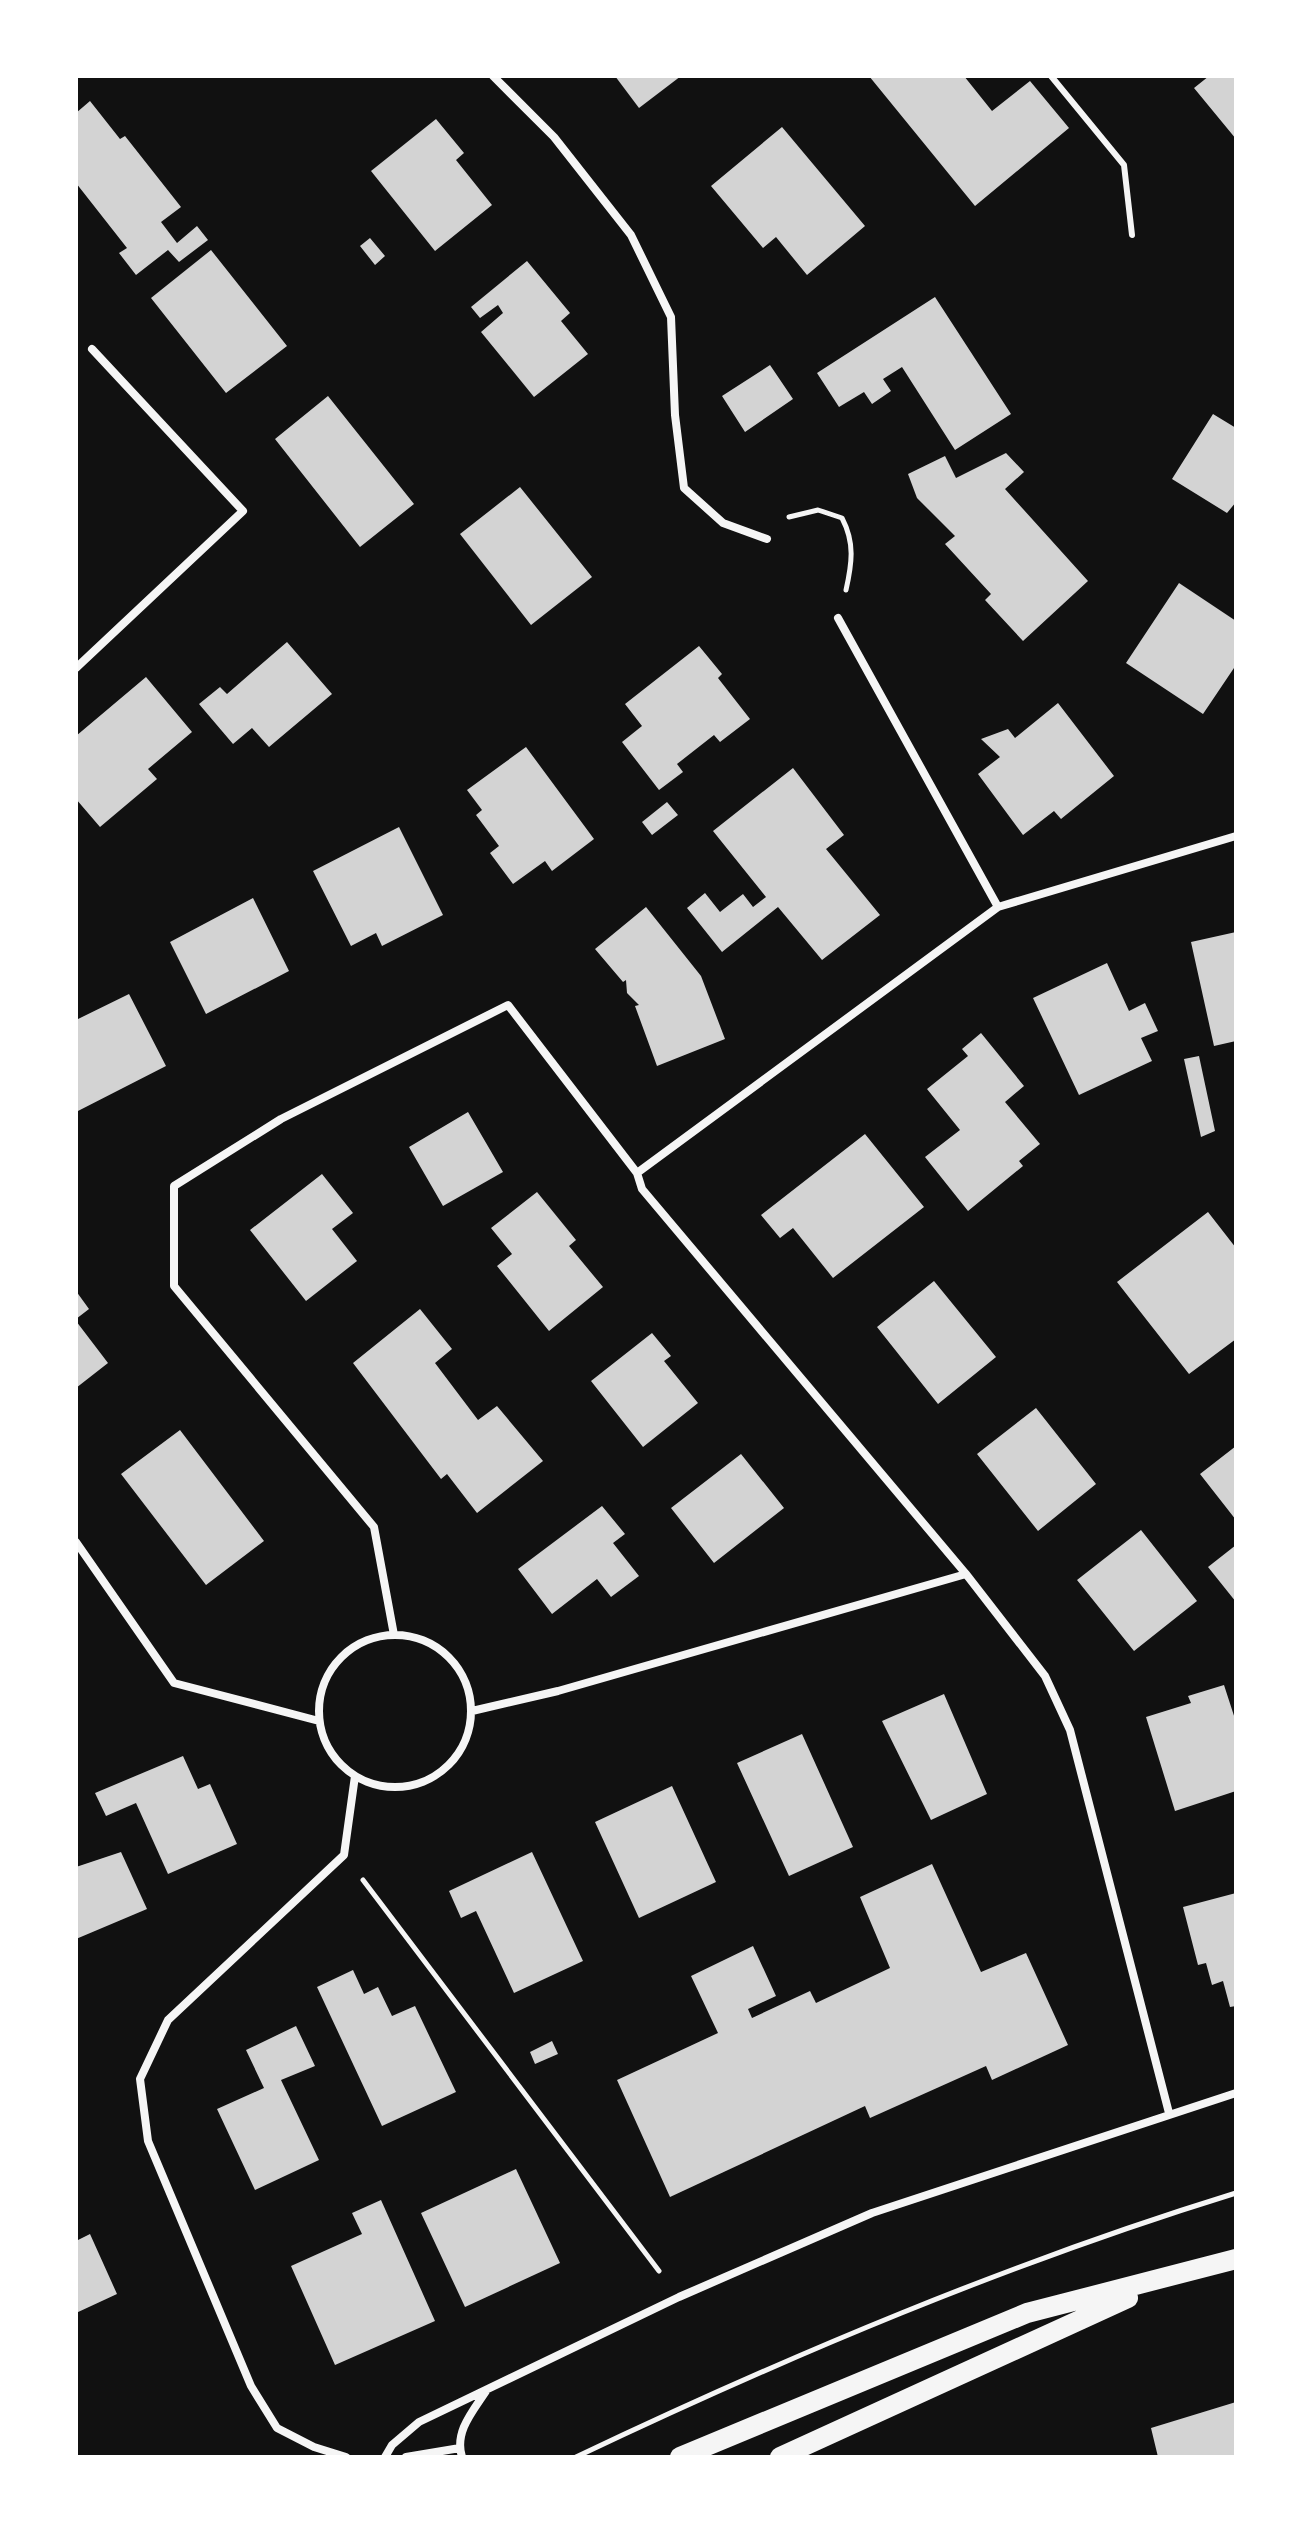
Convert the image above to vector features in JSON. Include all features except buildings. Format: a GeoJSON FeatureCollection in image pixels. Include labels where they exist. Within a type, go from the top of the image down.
{"type":"FeatureCollection","features":[{"type":"Feature","properties":{"kind":"main road"},"geometry":{"type":"LineString","coordinates":[[680,2457],[1027,2313],[1236,2259]]}},
{"type":"Feature","properties":{"kind":"main road"},"geometry":{"type":"LineString","coordinates":[[780,2457],[1172,2278]]}},
{"type":"Feature","properties":{"kind":"street"},"geometry":{"type":"LineString","coordinates":[[493,76],[554,137],[631,235],[671,317],[675,415],[684,488],[723,523],[767,539]]}},
{"type":"Feature","properties":{"kind":"street"},"geometry":{"type":"LineString","coordinates":[[76,668],[243,511],[92,349]]}},
{"type":"Feature","properties":{"kind":"street"},"geometry":{"type":"LineString","coordinates":[[838,618],[998,907]]}},
{"type":"Feature","properties":{"kind":"street"},"geometry":{"type":"LineString","coordinates":[[637,1173],[998,907],[1236,836]]}},
{"type":"Feature","properties":{"kind":"street"},"geometry":{"type":"LineString","coordinates":[[394,1635],[374,1527],[174,1286],[174,1186],[281,1119],[508,1005],[637,1173],[642,1189],[966,1574],[1045,1676],[1070,1730],[1169,2113]]}},
{"type":"Feature","properties":{"kind":"street"},"geometry":{"type":"LineString","coordinates":[[76,1542],[174,1683],[319,1721]]}},
{"type":"Feature","properties":{"kind":"street"},"geometry":{"type":"LineString","coordinates":[[472,1711],[573,1687],[966,1574]]}},
{"type":"Feature","properties":{"kind":"street"},"geometry":{"type":"LineString","coordinates":[[394,1635],[424,1640],[449,1657],[466,1681],[472,1711],[467,1737],[454,1760],[434,1778],[407,1787],[381,1786],[355,1776],[338,1762],[326,1743],[319,1721],[325,1684],[347,1652],[369,1640],[394,1635]]}},
{"type":"Feature","properties":{"kind":"street"},"geometry":{"type":"LineString","coordinates":[[346,2457],[314,2447],[277,2428],[251,2386],[148,2141],[140,2079],[168,2020],[344,1855],[355,1776]]}},
{"type":"Feature","properties":{"kind":"street"},"geometry":{"type":"LineString","coordinates":[[385,2457],[392,2445],[419,2422],[679,2297],[872,2213],[1236,2093]]}},
{"type":"Feature","properties":{"kind":"street"},"geometry":{"type":"LineString","coordinates":[[406,2457],[461,2453],[464,2424],[486,2391]]}},
{"type":"Feature","properties":{"kind":"lane"},"geometry":{"type":"LineString","coordinates":[[1051,76],[1124,165],[1132,235]]}},
{"type":"Feature","properties":{"kind":"path"},"geometry":{"type":"LineString","coordinates":[[767,539],[791,516],[818,510],[842,518],[851,536],[852,564],[838,618]]}},
{"type":"Feature","properties":{"kind":"path"},"geometry":{"type":"LineString","coordinates":[[344,1855],[679,2297]]}},
{"type":"Feature","properties":{"kind":"path"},"geometry":{"type":"LineString","coordinates":[[576,2457],[827,2341],[1143,2222],[1236,2193]]}}]}
